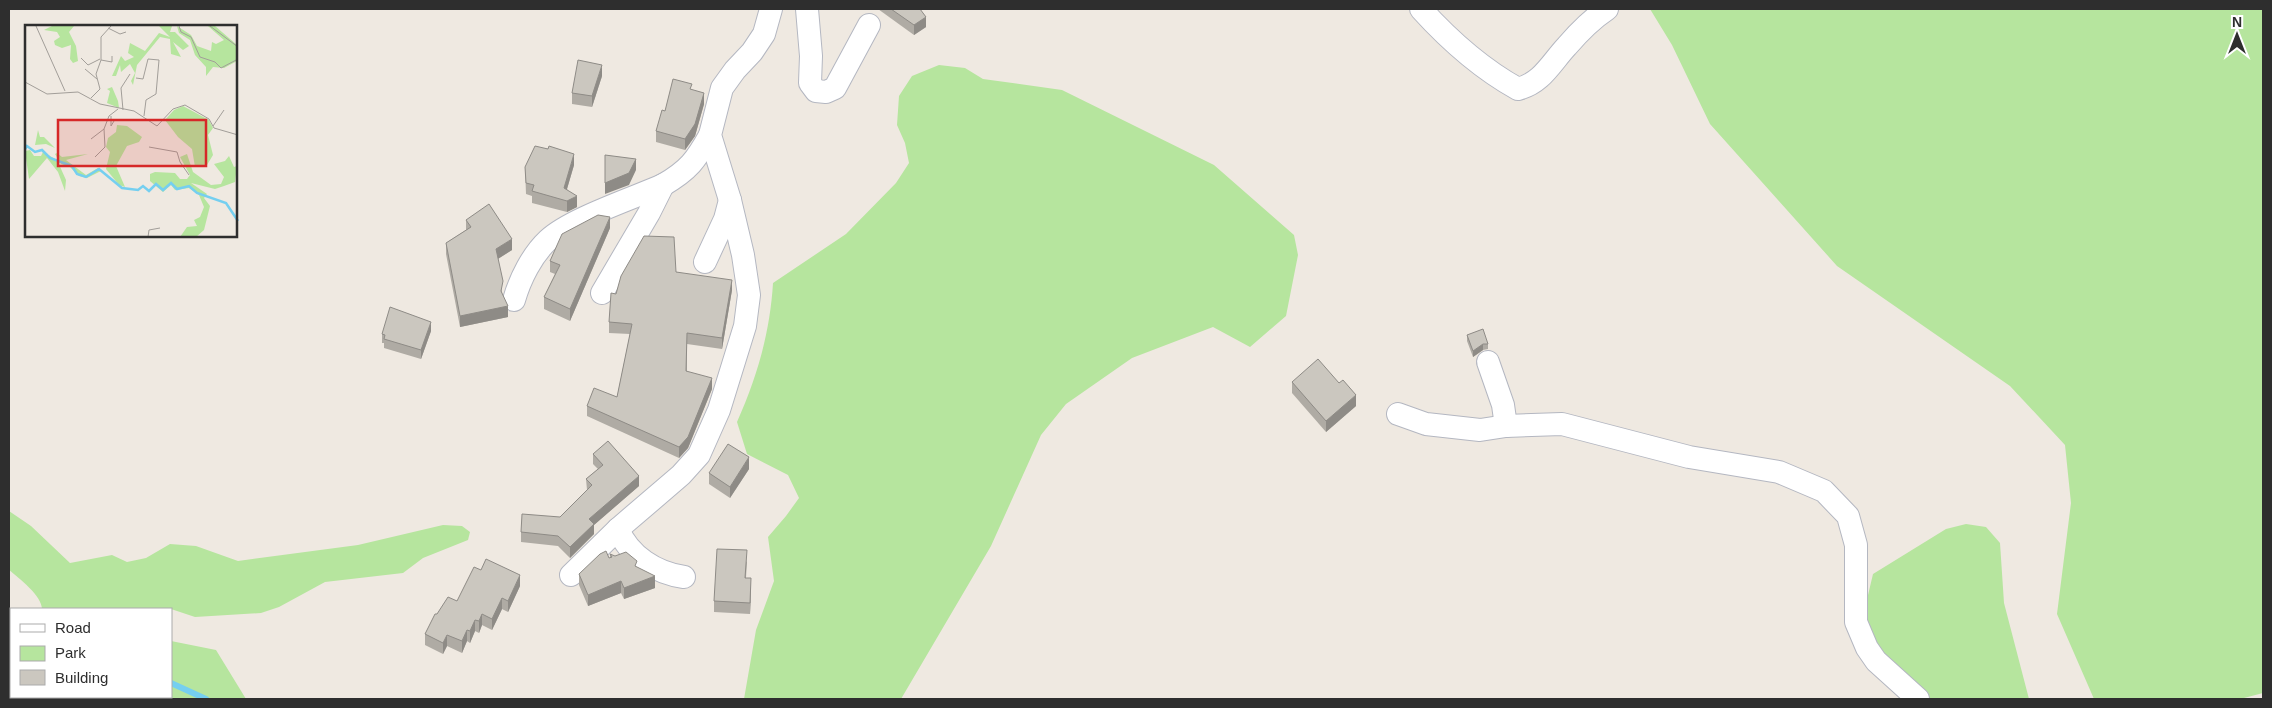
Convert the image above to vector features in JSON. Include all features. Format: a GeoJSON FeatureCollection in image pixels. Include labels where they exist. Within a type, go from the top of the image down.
{"type":"FeatureCollection","features":[{"type":"Feature","properties":{"kind":"street"},"geometry":{"type":"LineString","coordinates":[[514,300],[528,267],[548,240],[570,225],[663,185],[696,161],[710,135],[722,88],[735,70],[752,52],[764,34],[771,9]]}},
{"type":"Feature","properties":{"kind":"street"},"geometry":{"type":"LineString","coordinates":[[807,9],[811,56],[810,83],[816,90],[826,92],[835,88],[869,25]]}},
{"type":"Feature","properties":{"kind":"street"},"geometry":{"type":"LineString","coordinates":[[1421,9],[1449,40],[1489,73],[1518,89],[1525,87],[1542,76],[1586,26],[1608,9]]}},
{"type":"Feature","properties":{"kind":"street"},"geometry":{"type":"LineString","coordinates":[[571,575],[618,530],[681,475],[699,455],[719,410],[744,326],[749,295],[744,255],[730,200],[710,135]]}},
{"type":"Feature","properties":{"kind":"street"},"geometry":{"type":"LineString","coordinates":[[602,293],[649,213],[663,185]]}},
{"type":"Feature","properties":{"kind":"street"},"geometry":{"type":"LineString","coordinates":[[705,262],[725,219],[730,200]]}},
{"type":"Feature","properties":{"kind":"street"},"geometry":{"type":"LineString","coordinates":[[1488,362],[1504,405],[1506,426]]}},
{"type":"Feature","properties":{"kind":"street"},"geometry":{"type":"LineString","coordinates":[[1398,414],[1426,424],[1480,430],[1506,426],[1562,424],[1689,457],[1779,472],[1824,491],[1848,516],[1856,545],[1856,622],[1867,648],[1876,661],[1918,699]]}},
{"type":"Feature","properties":{"kind":"street"},"geometry":{"type":"LineString","coordinates":[[618,530],[623,541],[644,562],[684,577]]}},
{"type":"Feature","properties":{"kind":"green space"},"geometry":{"type":"Polygon","coordinates":[[[1650,9],[2263,9],[2263,693],[2244,698],[2094,699],[2057,614],[2071,503],[2065,445],[2010,386],[1837,266],[1710,124],[1672,45],[1650,9]]]}},
{"type":"Feature","properties":{"kind":"green space"},"geometry":{"type":"Polygon","coordinates":[[[939,65],[965,68],[983,79],[1062,90],[1214,165],[1294,235],[1298,255],[1286,316],[1250,347],[1213,327],[1132,358],[1066,404],[1041,435],[991,546],[901,699],[744,699],[756,630],[774,581],[768,537],[799,498],[788,475],[747,454],[737,422],[751,388],[766,337],[773,283],[846,234],[896,183],[909,163],[905,143],[897,125],[899,96],[912,76],[939,65]]]}},
{"type":"Feature","properties":{"kind":"green space"},"geometry":{"type":"Polygon","coordinates":[[[9,511],[31,526],[70,563],[112,555],[127,562],[146,558],[170,544],[196,546],[238,561],[358,545],[443,525],[462,526],[470,532],[468,540],[423,558],[403,573],[325,582],[279,607],[261,613],[195,617],[172,608],[42,608],[34,593],[9,570],[9,511]]]}},
{"type":"Feature","properties":{"kind":"green space"},"geometry":{"type":"Polygon","coordinates":[[[1966,524],[1986,527],[2000,543],[2004,603],[2029,699],[1916,699],[1888,670],[1864,612],[1873,574],[1946,529],[1966,524]]]}},
{"type":"Feature","properties":{"kind":"green space"},"geometry":{"type":"Polygon","coordinates":[[[172,641],[216,650],[246,699],[112,698],[172,698],[172,641]]]}},
{"type":"Feature","properties":{"kind":"building"},"geometry":{"type":"Polygon","coordinates":[[[891,9],[920,9],[926,17],[914,25],[891,9]]]}},
{"type":"Feature","properties":{"kind":"building"},"geometry":{"type":"Polygon","coordinates":[[[578,60],[602,65],[592,96],[572,93],[578,60]]]}},
{"type":"Feature","properties":{"kind":"building"},"geometry":{"type":"Polygon","coordinates":[[[673,79],[692,84],[690,89],[704,93],[695,124],[685,139],[656,131],[662,110],[665,111],[673,79]]]}},
{"type":"Feature","properties":{"kind":"building"},"geometry":{"type":"Polygon","coordinates":[[[535,146],[548,149],[549,146],[574,154],[564,188],[577,196],[567,201],[532,191],[534,185],[526,183],[525,167],[535,146]]]}},
{"type":"Feature","properties":{"kind":"building"},"geometry":{"type":"Polygon","coordinates":[[[605,155],[636,159],[629,173],[605,183],[605,155]]]}},
{"type":"Feature","properties":{"kind":"building"},"geometry":{"type":"Polygon","coordinates":[[[489,204],[512,239],[496,249],[503,281],[501,291],[508,306],[460,316],[446,243],[471,227],[466,220],[489,204]]]}},
{"type":"Feature","properties":{"kind":"building"},"geometry":{"type":"Polygon","coordinates":[[[598,215],[610,217],[570,309],[544,297],[560,265],[550,261],[562,234],[598,215]]]}},
{"type":"Feature","properties":{"kind":"building"},"geometry":{"type":"Polygon","coordinates":[[[644,236],[674,237],[676,272],[732,280],[722,338],[687,333],[686,371],[712,378],[688,437],[679,447],[587,406],[594,388],[617,397],[632,324],[609,322],[611,293],[616,294],[621,276],[644,236]]]}},
{"type":"Feature","properties":{"kind":"building"},"geometry":{"type":"Polygon","coordinates":[[[390,307],[431,322],[421,350],[384,339],[385,335],[382,334],[390,307]]]}},
{"type":"Feature","properties":{"kind":"building"},"geometry":{"type":"Polygon","coordinates":[[[1483,329],[1488,344],[1483,344],[1473,351],[1467,335],[1483,329]]]}},
{"type":"Feature","properties":{"kind":"building"},"geometry":{"type":"Polygon","coordinates":[[[1318,359],[1339,383],[1343,380],[1356,395],[1326,421],[1292,382],[1318,359]]]}},
{"type":"Feature","properties":{"kind":"building"},"geometry":{"type":"Polygon","coordinates":[[[608,441],[639,476],[589,519],[594,524],[570,547],[558,536],[521,532],[522,514],[560,517],[592,485],[586,479],[603,465],[593,454],[608,441]]]}},
{"type":"Feature","properties":{"kind":"building"},"geometry":{"type":"Polygon","coordinates":[[[728,444],[749,457],[730,487],[709,473],[728,444]]]}},
{"type":"Feature","properties":{"kind":"building"},"geometry":{"type":"Polygon","coordinates":[[[717,549],[747,550],[745,578],[751,578],[750,603],[714,601],[717,549]]]}},
{"type":"Feature","properties":{"kind":"building"},"geometry":{"type":"Polygon","coordinates":[[[606,551],[609,558],[612,557],[610,554],[615,556],[626,552],[637,561],[635,566],[655,576],[624,588],[621,581],[588,595],[579,574],[600,554],[606,551]]]}},
{"type":"Feature","properties":{"kind":"building"},"geometry":{"type":"Polygon","coordinates":[[[486,559],[520,575],[508,601],[502,598],[492,619],[482,614],[479,621],[475,620],[470,631],[467,630],[462,641],[447,635],[443,643],[425,634],[435,614],[437,614],[448,597],[457,601],[474,567],[481,570],[486,559]]]}},
{"type":"Feature","properties":{"kind":"waterway"},"geometry":{"type":"LineString","coordinates":[[172,683],[206,699]]}}]}
